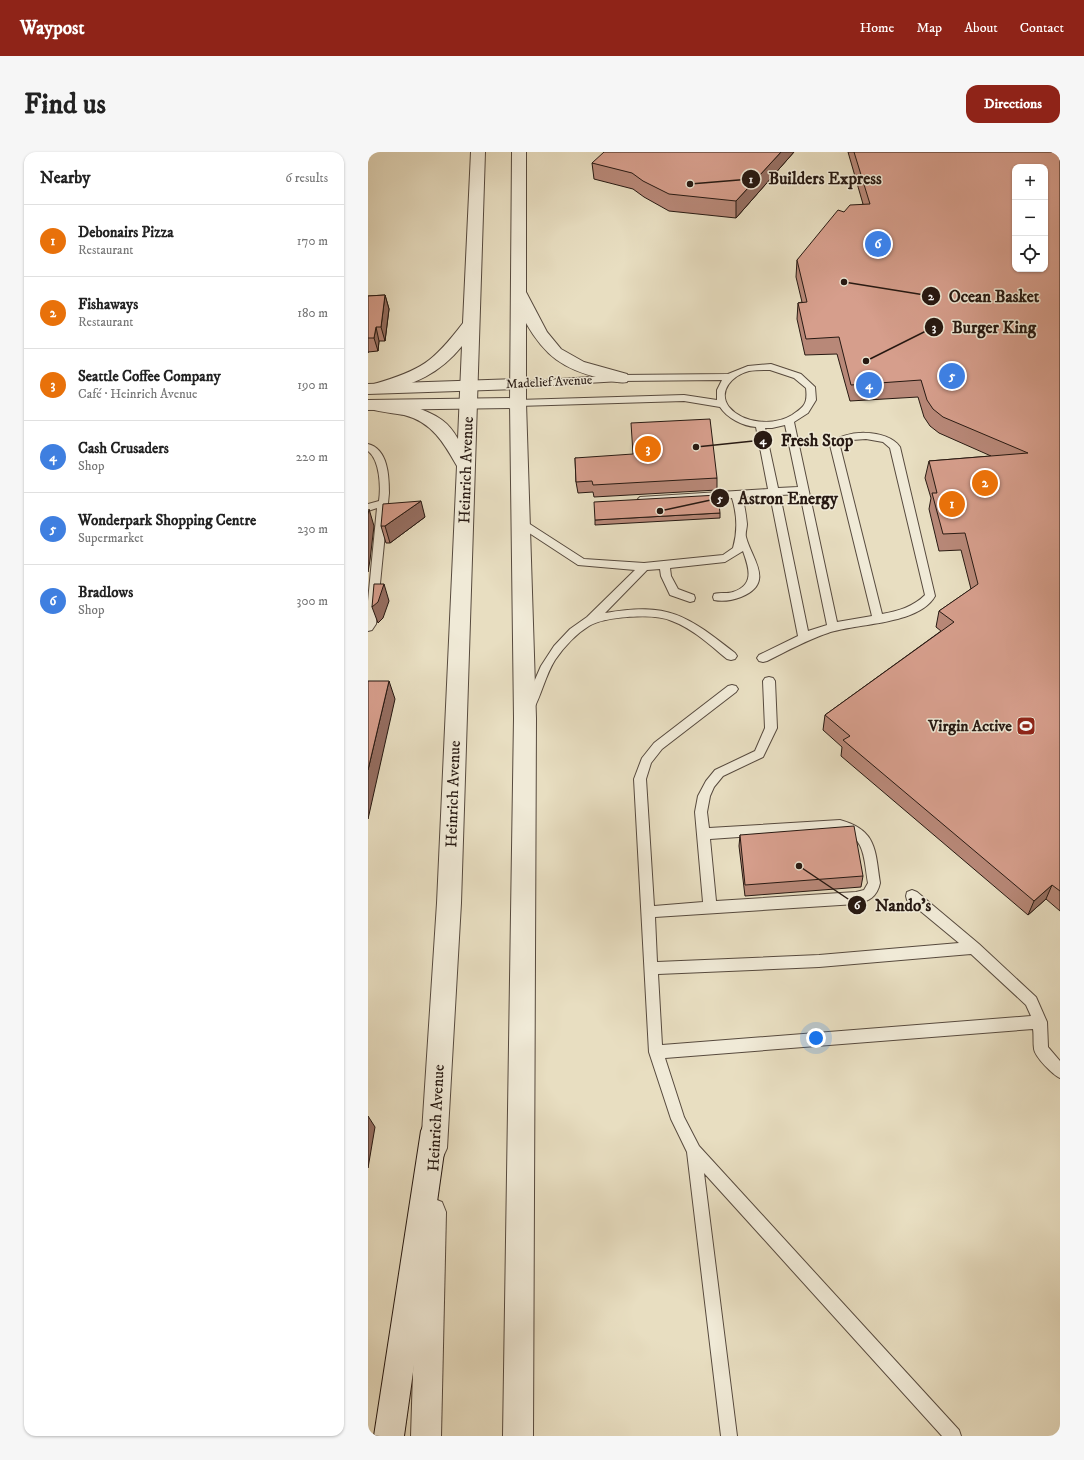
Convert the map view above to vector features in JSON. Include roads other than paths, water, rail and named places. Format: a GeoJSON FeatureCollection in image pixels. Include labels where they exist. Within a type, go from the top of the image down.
{"type":"FeatureCollection","features":[{"type":"Feature","properties":{"kind":"street","name":"Heinrich Avenue"},"geometry":{"type":"LineString","coordinates":[[426,1436],[434,1131],[449,903],[478,152]]}},
{"type":"Feature","properties":{"kind":"street"},"geometry":{"type":"LineString","coordinates":[[518,1436],[525,718],[518,394],[519,152]]}},
{"type":"Feature","properties":{"kind":"street"},"geometry":{"type":"LineString","coordinates":[[519,292],[543,337],[554,351],[580,367],[621,378]]}},
{"type":"Feature","properties":{"kind":"street"},"geometry":{"type":"LineString","coordinates":[[373,397],[430,369],[441,359],[471,324]]}},
{"type":"Feature","properties":{"kind":"street","name":"Madelief Avenue"},"geometry":{"type":"LineString","coordinates":[[373,397],[518,394]]}},
{"type":"Feature","properties":{"kind":"street"},"geometry":{"type":"LineString","coordinates":[[373,397],[430,419],[444,430],[466,466]]}},
{"type":"Feature","properties":{"kind":"street"},"geometry":{"type":"LineString","coordinates":[[389,1436],[434,1131]]}},
{"type":"Feature","properties":{"kind":"lane"},"geometry":{"type":"LineString","coordinates":[[771,367],[785,370],[798,376],[812,391],[812,400],[808,409],[800,416],[789,421],[775,424],[746,422],[735,417],[727,411],[722,404],[720,394],[723,385],[730,377],[740,371],[756,368],[771,367]]}},
{"type":"Feature","properties":{"kind":"lane","name":"Madelief Avenue"},"geometry":{"type":"LineString","coordinates":[[518,394],[621,378],[730,377]]}},
{"type":"Feature","properties":{"kind":"lane","name":"Madelief Avenue"},"geometry":{"type":"LineString","coordinates":[[518,394],[684,398],[722,404]]}},
{"type":"Feature","properties":{"kind":"lane"},"geometry":{"type":"LineString","coordinates":[[789,421],[834,627]]}},
{"type":"Feature","properties":{"kind":"lane"},"geometry":{"type":"LineString","coordinates":[[760,424],[804,637]]}},
{"type":"Feature","properties":{"kind":"lane"},"geometry":{"type":"LineString","coordinates":[[763,658],[804,637],[834,627],[878,619],[917,608],[928,600],[930,596],[895,446],[886,439],[880,437],[851,437],[839,441],[835,445],[878,619]]}},
{"type":"Feature","properties":{"kind":"lane"},"geometry":{"type":"LineString","coordinates":[[368,447],[378,455],[385,490],[371,624],[368,627]]}},
{"type":"Feature","properties":{"kind":"lane"},"geometry":{"type":"LineString","coordinates":[[630,500],[804,490]]}},
{"type":"Feature","properties":{"kind":"lane"},"geometry":{"type":"LineString","coordinates":[[718,597],[737,595],[749,588],[754,580],[753,564],[742,538],[740,504],[736,494]]}},
{"type":"Feature","properties":{"kind":"lane"},"geometry":{"type":"LineString","coordinates":[[368,508],[383,503]]}},
{"type":"Feature","properties":{"kind":"lane"},"geometry":{"type":"LineString","coordinates":[[521,523],[562,551],[582,562],[644,567],[725,558],[738,550],[742,538]]}},
{"type":"Feature","properties":{"kind":"lane"},"geometry":{"type":"LineString","coordinates":[[664,564],[666,576],[674,592],[690,598]]}},
{"type":"Feature","properties":{"kind":"lane"},"geometry":{"type":"LineString","coordinates":[[525,718],[545,666],[552,655],[565,639],[590,620],[644,567]]}},
{"type":"Feature","properties":{"kind":"lane"},"geometry":{"type":"LineString","coordinates":[[590,620],[611,616],[636,614],[655,614],[676,618],[704,635],[731,656]]}},
{"type":"Feature","properties":{"kind":"lane"},"geometry":{"type":"LineString","coordinates":[[710,907],[701,812],[704,796],[710,784],[719,773],[759,754],[771,728],[769,682]]}},
{"type":"Feature","properties":{"kind":"lane"},"geometry":{"type":"LineString","coordinates":[[732,689],[658,746],[646,761],[640,779],[656,1052],[678,1119],[694,1151],[953,1436]]}},
{"type":"Feature","properties":{"kind":"lane"},"geometry":{"type":"LineString","coordinates":[[647,912],[856,898],[869,894],[873,889],[874,883],[866,842],[862,835],[848,827],[840,826],[703,834]]}},
{"type":"Feature","properties":{"kind":"lane"},"geometry":{"type":"LineString","coordinates":[[912,896],[974,948],[1031,1001],[1040,1022],[1041,1050],[1060,1071]]}},
{"type":"Feature","properties":{"kind":"lane"},"geometry":{"type":"LineString","coordinates":[[652,968],[819,961],[974,948]]}},
{"type":"Feature","properties":{"kind":"lane"},"geometry":{"type":"LineString","coordinates":[[656,1052],[1040,1022]]}},
{"type":"Feature","properties":{"kind":"lane"},"geometry":{"type":"LineString","coordinates":[[694,1151],[729,1436]]}},
{"type":"Feature","properties":{"kind":"place","name":"Builders Express"},"geometry":{"type":"Point","coordinates":[690,184]}},
{"type":"Feature","properties":{"kind":"place","name":"Bradlows"},"geometry":{"type":"Point","coordinates":[878,244]}},
{"type":"Feature","properties":{"kind":"place","name":"Ocean Basket"},"geometry":{"type":"Point","coordinates":[844,282]}},
{"type":"Feature","properties":{"kind":"place","name":"Burger King"},"geometry":{"type":"Point","coordinates":[866,361]}},
{"type":"Feature","properties":{"kind":"place","name":"Wonderpark Shopping Centre"},"geometry":{"type":"Point","coordinates":[952,376]}},
{"type":"Feature","properties":{"kind":"place","name":"Cash Crusaders"},"geometry":{"type":"Point","coordinates":[869,385]}},
{"type":"Feature","properties":{"kind":"place","name":"Fresh Stop"},"geometry":{"type":"Point","coordinates":[696,447]}},
{"type":"Feature","properties":{"kind":"place","name":"Seattle Coffee Company"},"geometry":{"type":"Point","coordinates":[648,449]}},
{"type":"Feature","properties":{"kind":"place","name":"Fishaways"},"geometry":{"type":"Point","coordinates":[985,483]}},
{"type":"Feature","properties":{"kind":"place","name":"Debonairs Pizza"},"geometry":{"type":"Point","coordinates":[952,504]}},
{"type":"Feature","properties":{"kind":"place","name":"Astron Energy"},"geometry":{"type":"Point","coordinates":[660,511]}},
{"type":"Feature","properties":{"kind":"place","name":"Virgin Active"},"geometry":{"type":"Point","coordinates":[1026,726]}},
{"type":"Feature","properties":{"kind":"place","name":"Nando's"},"geometry":{"type":"Point","coordinates":[799,866]}}]}
